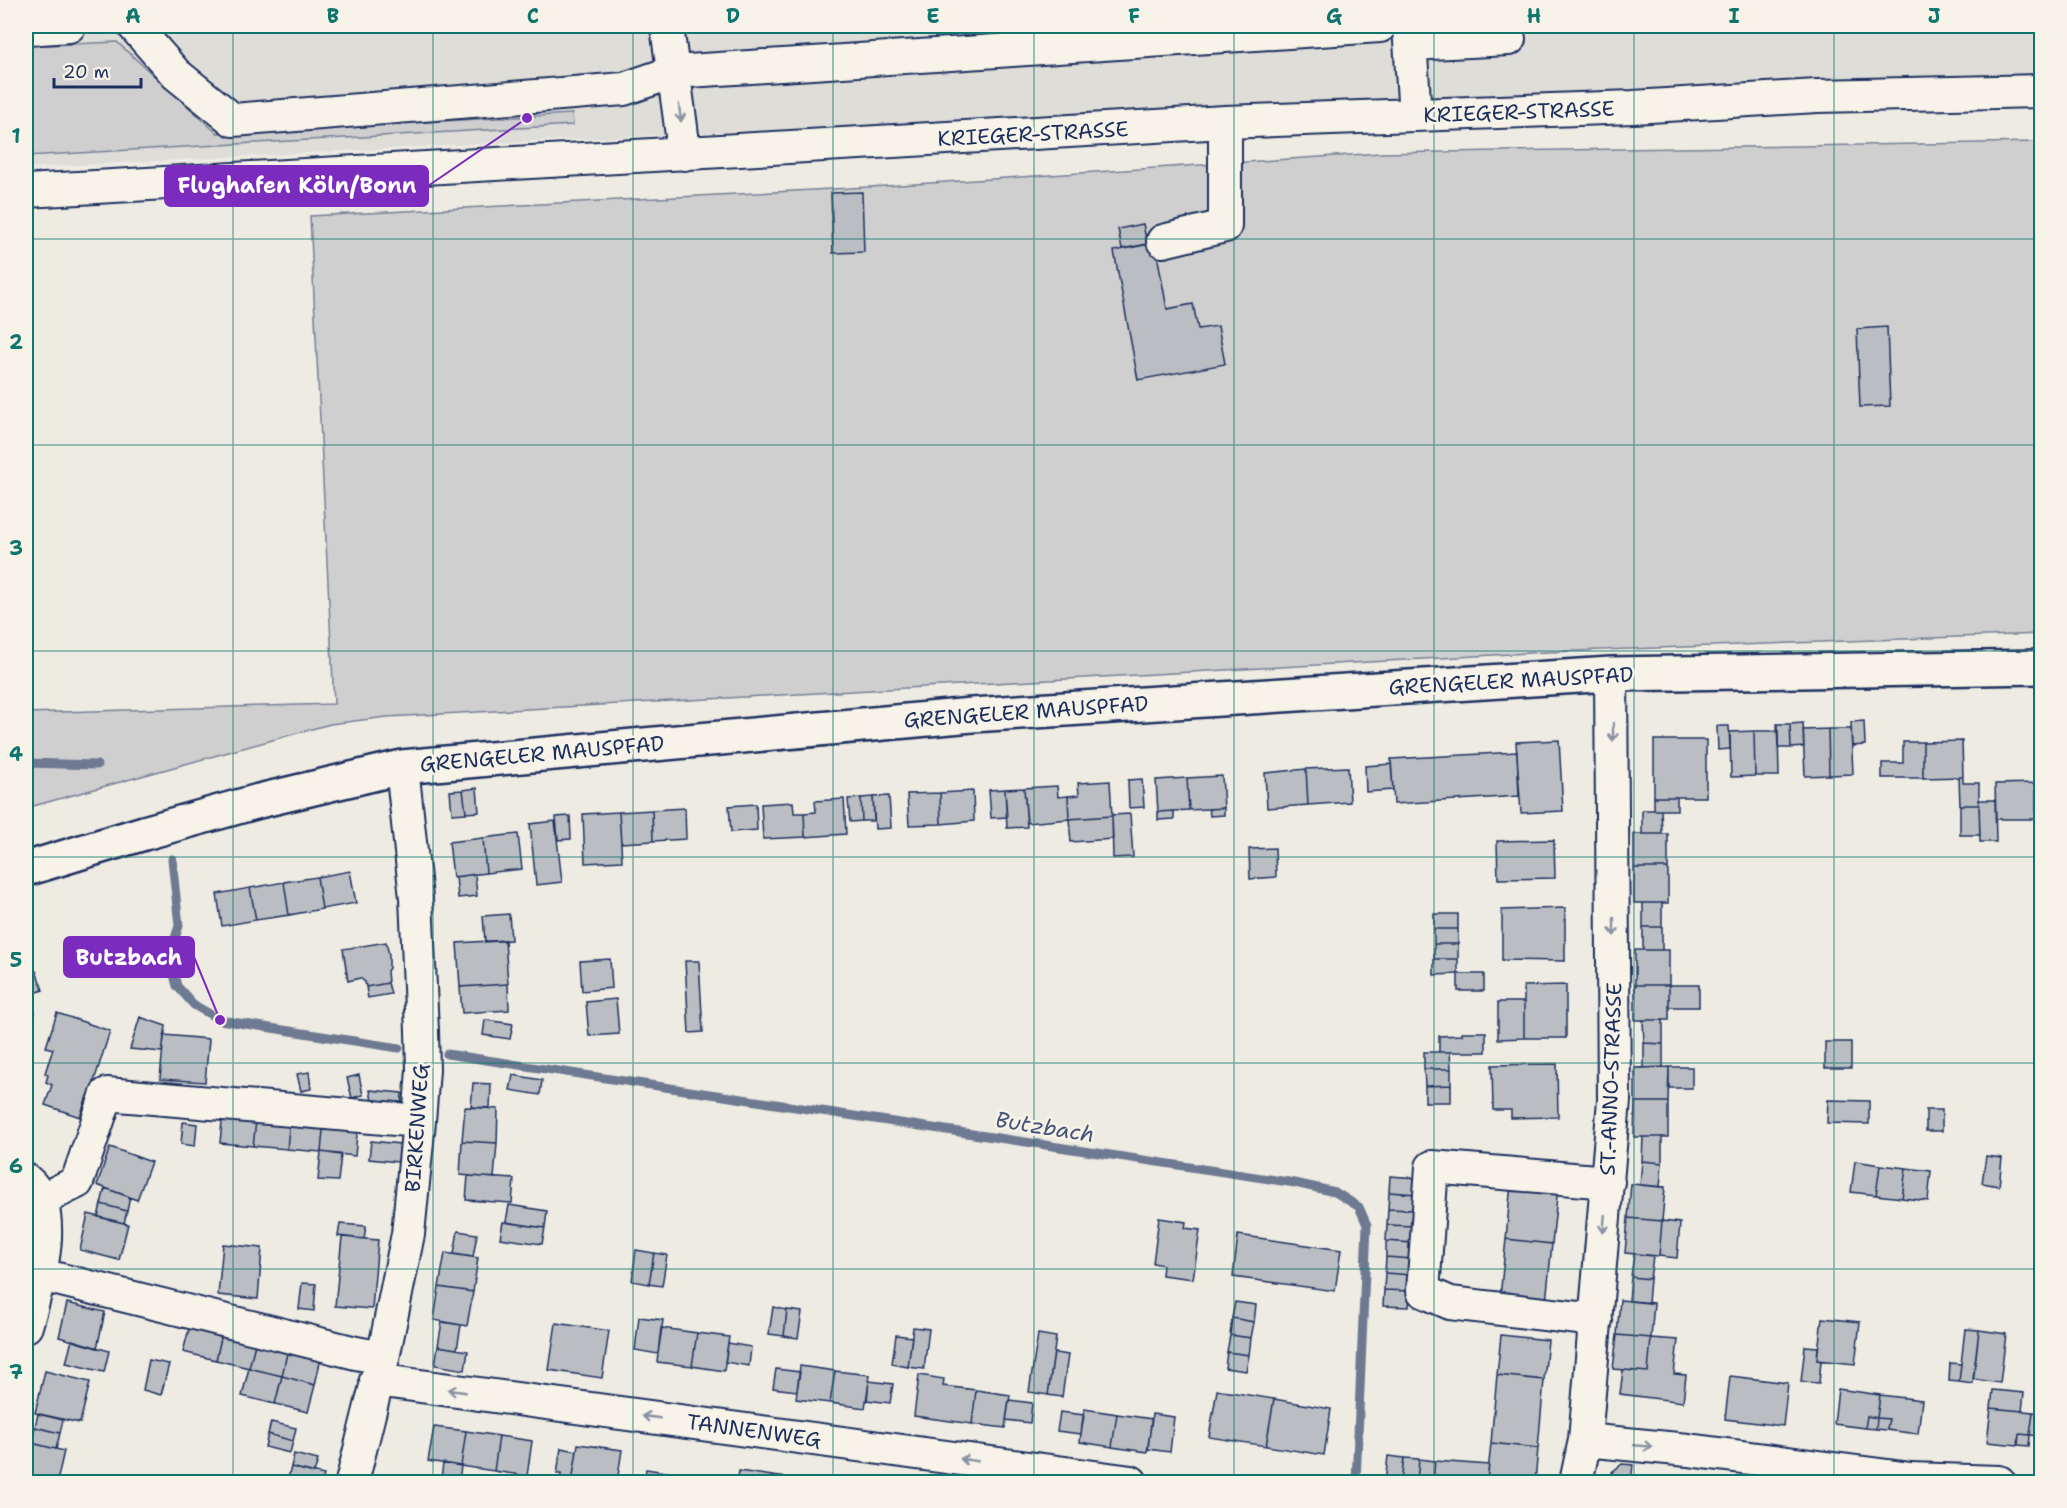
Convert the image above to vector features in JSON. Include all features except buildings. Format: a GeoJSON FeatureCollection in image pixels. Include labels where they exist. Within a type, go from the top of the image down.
{"type":"FeatureCollection","features":[{"type":"Feature","properties":{"kind":"main road","name":"GRENGELER MAUSPFAD"},"geometry":{"type":"LineString","coordinates":[[26,869],[259,801],[402,767],[972,715],[1611,674],[2042,667]]}},
{"type":"Feature","properties":{"kind":"street"},"geometry":{"type":"LineString","coordinates":[[26,29],[69,26]]}},
{"type":"Feature","properties":{"kind":"street"},"geometry":{"type":"LineString","coordinates":[[134,26],[176,74],[233,120],[624,89],[672,72],[1380,26]]}},
{"type":"Feature","properties":{"kind":"street"},"geometry":{"type":"LineString","coordinates":[[667,26],[672,72],[680,110],[684,154]]}},
{"type":"Feature","properties":{"kind":"street"},"geometry":{"type":"LineString","coordinates":[[1415,116],[1410,35],[1509,39]]}},
{"type":"Feature","properties":{"kind":"street","name":"KRIEGER-STRASSE"},"geometry":{"type":"LineString","coordinates":[[26,191],[1225,122],[1633,107],[1817,96],[2042,91]]}},
{"type":"Feature","properties":{"kind":"street"},"geometry":{"type":"LineString","coordinates":[[1163,241],[1225,226],[1225,122]]}},
{"type":"Feature","properties":{"kind":"street","name":"ST.-ANNO-STRASSE"},"geometry":{"type":"LineString","coordinates":[[1576,1482],[1585,1440],[1614,1100],[1611,674]]}},
{"type":"Feature","properties":{"kind":"street","name":"BIRKENWEG"},"geometry":{"type":"LineString","coordinates":[[352,1482],[380,1369],[408,1234],[423,1070],[416,898],[402,767]]}},
{"type":"Feature","properties":{"kind":"street"},"geometry":{"type":"LineString","coordinates":[[26,1326],[41,1275],[44,1226],[33,1190],[77,1182],[107,1094],[419,1121]]}},
{"type":"Feature","properties":{"kind":"street"},"geometry":{"type":"LineString","coordinates":[[1596,1320],[1450,1303],[1423,1291],[1432,1167],[1608,1182]]}},
{"type":"Feature","properties":{"kind":"street","name":"TANNENWEG"},"geometry":{"type":"LineString","coordinates":[[41,1275],[345,1350],[380,1369],[1131,1482]]}},
{"type":"Feature","properties":{"kind":"street"},"geometry":{"type":"LineString","coordinates":[[1585,1440],[1688,1450],[1860,1478],[1999,1482]]}},
{"type":"Feature","properties":{"kind":"shaded area"},"geometry":{"type":"Polygon","coordinates":[[[26,26],[2041,26],[2041,78],[1561,92],[26,168],[26,26]]]}},
{"type":"Feature","properties":{"kind":"shaded area"},"geometry":{"type":"Polygon","coordinates":[[[117,42],[217,133],[572,114],[573,125],[26,156],[26,46],[117,42]]]}},
{"type":"Feature","properties":{"kind":"shaded area"},"geometry":{"type":"Polygon","coordinates":[[[2041,142],[2041,634],[1547,652],[387,717],[330,724],[26,808],[26,713],[334,704],[310,216],[870,187],[1381,153],[2041,142]]]}},
{"type":"Feature","properties":{"kind":"waterway"},"geometry":{"type":"LineString","coordinates":[[26,763],[97,765]]}},
{"type":"Feature","properties":{"kind":"waterway","name":"Butzbach"},"geometry":{"type":"LineString","coordinates":[[172,859],[179,926],[169,956],[177,986],[194,1005],[220,1020],[399,1048]]}},
{"type":"Feature","properties":{"kind":"waterway","name":"Butzbach"},"geometry":{"type":"LineString","coordinates":[[447,1054],[1295,1183],[1335,1192],[1359,1207],[1367,1225],[1356,1482]]}},
{"type":"Feature","properties":{"kind":"place","name":"Flughafen Köln/Bonn"},"geometry":{"type":"Point","coordinates":[527,118]}},
{"type":"Feature","properties":{"kind":"place","name":"Butzbach"},"geometry":{"type":"Point","coordinates":[220,1020]}}]}
